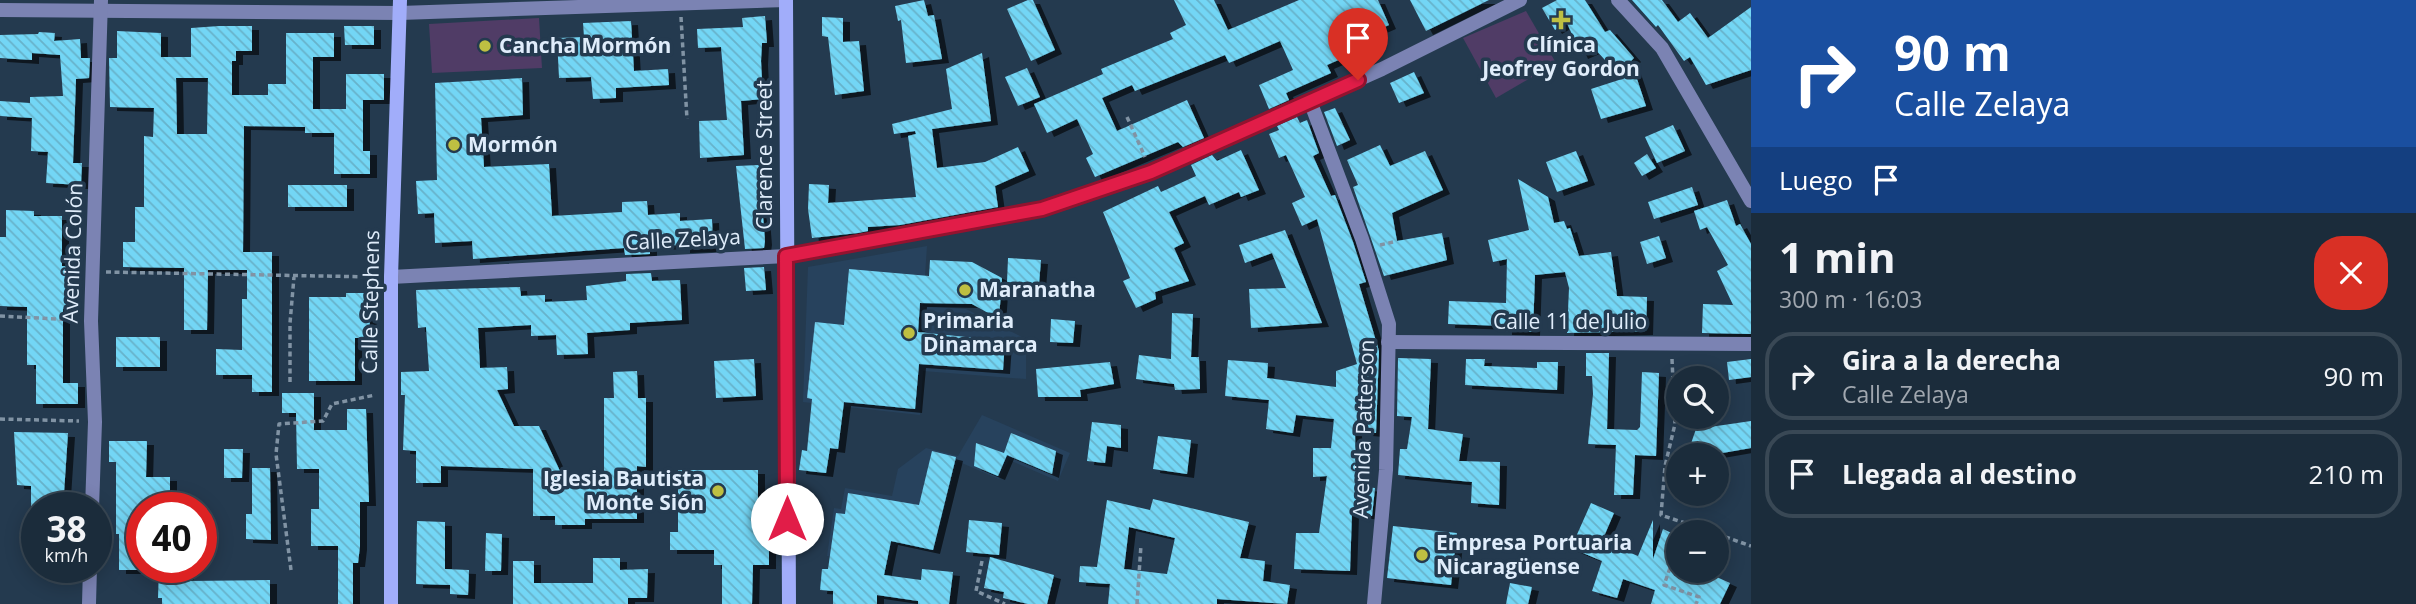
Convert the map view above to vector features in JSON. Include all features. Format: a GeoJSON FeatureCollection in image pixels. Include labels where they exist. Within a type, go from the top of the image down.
{"type":"FeatureCollection","features":[{"type":"Feature","properties":{"kind":"street"},"geometry":{"type":"LineString","coordinates":[[0,10],[101,5],[680,5],[786,0]]}},
{"type":"Feature","properties":{"kind":"street","name":"Clarence Street"},"geometry":{"type":"LineString","coordinates":[[786,0],[789,604]]}},
{"type":"Feature","properties":{"kind":"street","name":"Calle Zelaya"},"geometry":{"type":"LineString","coordinates":[[391,277],[786,256],[1042,209],[1151,172],[1382,69],[1520,0]]}},
{"type":"Feature","properties":{"kind":"street"},"geometry":{"type":"LineString","coordinates":[[1618,0],[1662,48],[1751,201]]}},
{"type":"Feature","properties":{"kind":"street","name":"Avenida Colón"},"geometry":{"type":"LineString","coordinates":[[93,492],[95,422],[92,321],[101,5]]}},
{"type":"Feature","properties":{"kind":"street","name":"Calle Stephens"},"geometry":{"type":"LineString","coordinates":[[391,604],[391,277],[400,6]]}},
{"type":"Feature","properties":{"kind":"street","name":"Avenida Patterson"},"geometry":{"type":"LineString","coordinates":[[1310,101],[1362,239],[1389,324],[1386,470],[1374,604]]}},
{"type":"Feature","properties":{"kind":"street","name":"Calle 11 de Julio"},"geometry":{"type":"LineString","coordinates":[[1388,342],[1751,344]]}},
{"type":"Feature","properties":{"kind":"street"},"geometry":{"type":"LineString","coordinates":[[89,604],[90,583]]}},
{"type":"Feature","properties":{"kind":"path"},"geometry":{"type":"LineString","coordinates":[[680,5],[687,119]]}},
{"type":"Feature","properties":{"kind":"path"},"geometry":{"type":"LineString","coordinates":[[1127,117],[1151,172]]}},
{"type":"Feature","properties":{"kind":"path"},"geometry":{"type":"LineString","coordinates":[[94,272],[391,277]]}},
{"type":"Feature","properties":{"kind":"path"},"geometry":{"type":"LineString","coordinates":[[290,382],[290,324],[294,277]]}},
{"type":"Feature","properties":{"kind":"path"},"geometry":{"type":"LineString","coordinates":[[0,316],[92,321]]}},
{"type":"Feature","properties":{"kind":"path"},"geometry":{"type":"LineString","coordinates":[[1672,344],[1675,424],[1665,466],[1661,515],[1676,520]]}},
{"type":"Feature","properties":{"kind":"path"},"geometry":{"type":"LineString","coordinates":[[291,570],[276,454],[279,424],[323,421],[332,404],[359,396],[391,395]]}},
{"type":"Feature","properties":{"kind":"path"},"geometry":{"type":"LineString","coordinates":[[0,419],[95,422]]}},
{"type":"Feature","properties":{"kind":"path"},"geometry":{"type":"LineString","coordinates":[[1729,538],[1751,546]]}},
{"type":"Feature","properties":{"kind":"path"},"geometry":{"type":"LineString","coordinates":[[1137,604],[1141,545]]}},
{"type":"Feature","properties":{"kind":"path"},"geometry":{"type":"LineString","coordinates":[[982,561],[976,591],[1005,604]]}},
{"type":"Feature","properties":{"kind":"path"},"geometry":{"type":"LineString","coordinates":[[1666,579],[1664,585],[1699,597],[1696,604]]}},
{"type":"Feature","properties":{"kind":"shaded area"},"geometry":{"type":"Polygon","coordinates":[[[1526,11],[1556,63],[1496,98],[1463,38],[1526,11]]]}},
{"type":"Feature","properties":{"kind":"shaded area","name":"Cancha Mormón"},"geometry":{"type":"Polygon","coordinates":[[[539,18],[542,68],[432,73],[429,24],[539,18]]]}},
{"type":"Feature","properties":{"kind":"shaded area","name":"Primaria Dinamarca"},"geometry":{"type":"Polygon","coordinates":[[[927,246],[923,306],[966,309],[1026,339],[1026,379],[923,371],[920,415],[803,402],[808,267],[927,246]]]}},
{"type":"Feature","properties":{"kind":"shaded area"},"geometry":{"type":"Polygon","coordinates":[[[982,415],[1070,453],[1058,481],[1009,460],[999,479],[957,461],[934,552],[897,543],[889,564],[827,556],[834,508],[841,509],[845,488],[892,496],[898,469],[926,448],[958,456],[982,415]]]}},
{"type":"Feature","properties":{"kind":"building"},"geometry":{"type":"Polygon","coordinates":[[[924,0],[928,16],[934,15],[942,59],[906,63],[901,20],[898,21],[895,6],[924,0]]]}},
{"type":"Feature","properties":{"kind":"building"},"geometry":{"type":"Polygon","coordinates":[[[1033,0],[1055,50],[1031,61],[1007,9],[1033,0]]]}},
{"type":"Feature","properties":{"kind":"building"},"geometry":{"type":"Polygon","coordinates":[[[1174,0],[1214,0],[1228,30],[1299,0],[1378,0],[1389,25],[1352,41],[1357,52],[1327,65],[1331,73],[1286,93],[1289,100],[1269,109],[1259,85],[1293,70],[1280,41],[1229,63],[1225,55],[1135,91],[1132,85],[1102,98],[1117,131],[1187,100],[1204,138],[1183,147],[1178,142],[1095,177],[1086,158],[1093,154],[1077,119],[1047,133],[1034,104],[1103,74],[1101,69],[1173,39],[1170,33],[1186,25],[1174,0]]]}},
{"type":"Feature","properties":{"kind":"building"},"geometry":{"type":"Polygon","coordinates":[[[1410,0],[1489,0],[1426,31],[1410,0]]]}},
{"type":"Feature","properties":{"kind":"building"},"geometry":{"type":"Polygon","coordinates":[[[1557,0],[1585,0],[1605,32],[1610,30],[1634,58],[1631,61],[1646,106],[1601,119],[1591,89],[1622,79],[1595,49],[1581,55],[1567,23],[1555,30],[1542,8],[1557,0]]]}},
{"type":"Feature","properties":{"kind":"building"},"geometry":{"type":"Polygon","coordinates":[[[1632,0],[1662,0],[1678,22],[1690,13],[1708,38],[1751,7],[1751,70],[1706,85],[1690,57],[1684,61],[1658,25],[1656,27],[1632,0]]]}},
{"type":"Feature","properties":{"kind":"building"},"geometry":{"type":"Polygon","coordinates":[[[765,16],[767,43],[762,43],[761,61],[763,99],[741,101],[744,155],[700,158],[699,121],[727,120],[721,47],[698,48],[697,29],[743,27],[742,18],[765,16]]]}},
{"type":"Feature","properties":{"kind":"building"},"geometry":{"type":"Polygon","coordinates":[[[822,17],[843,18],[843,42],[859,41],[864,91],[835,95],[828,37],[822,36],[822,17]]]}},
{"type":"Feature","properties":{"kind":"building"},"geometry":{"type":"Polygon","coordinates":[[[631,21],[634,71],[668,69],[669,85],[616,88],[616,98],[593,99],[591,77],[559,78],[557,38],[584,37],[583,23],[631,21]]]}},
{"type":"Feature","properties":{"kind":"building"},"geometry":{"type":"Polygon","coordinates":[[[252,26],[252,51],[236,51],[236,61],[232,61],[232,95],[268,95],[268,84],[286,84],[286,33],[334,33],[334,57],[313,57],[313,109],[346,109],[346,74],[384,74],[384,100],[363,100],[363,151],[370,151],[370,174],[334,174],[334,133],[305,133],[305,127],[244,126],[243,252],[272,252],[272,392],[252,392],[252,375],[216,375],[216,349],[242,350],[242,299],[247,299],[247,270],[208,270],[207,330],[184,330],[184,268],[123,267],[123,242],[135,242],[135,207],[144,207],[144,136],[153,137],[154,108],[110,107],[109,58],[117,58],[117,31],[161,33],[161,57],[191,57],[191,28],[252,26]],[[176,78],[177,134],[207,134],[208,78],[176,78]]]}},
{"type":"Feature","properties":{"kind":"building"},"geometry":{"type":"Polygon","coordinates":[[[344,26],[374,26],[374,45],[345,45],[344,26]]]}},
{"type":"Feature","properties":{"kind":"building"},"geometry":{"type":"Polygon","coordinates":[[[55,33],[54,41],[80,39],[81,58],[90,58],[89,78],[76,79],[73,163],[82,163],[81,185],[46,183],[48,152],[31,151],[32,118],[0,116],[0,101],[30,103],[30,97],[63,96],[60,55],[32,53],[32,60],[0,58],[0,35],[55,33]]]}},
{"type":"Feature","properties":{"kind":"building"},"geometry":{"type":"Polygon","coordinates":[[[982,53],[991,121],[932,129],[937,168],[985,162],[1018,147],[1029,171],[995,186],[998,207],[900,225],[868,227],[868,231],[858,233],[812,238],[808,209],[809,184],[829,185],[828,203],[916,197],[908,136],[916,134],[915,131],[894,134],[892,124],[952,109],[946,69],[982,53]]]}},
{"type":"Feature","properties":{"kind":"building"},"geometry":{"type":"Polygon","coordinates":[[[1027,68],[1040,97],[1018,106],[1005,77],[1027,68]]]}},
{"type":"Feature","properties":{"kind":"building"},"geometry":{"type":"Polygon","coordinates":[[[1414,72],[1424,93],[1399,103],[1390,83],[1414,72]]]}},
{"type":"Feature","properties":{"kind":"building"},"geometry":{"type":"Polygon","coordinates":[[[522,78],[523,115],[481,118],[484,167],[549,164],[552,216],[622,212],[622,202],[647,201],[648,215],[680,213],[680,221],[712,219],[713,248],[650,246],[650,254],[625,255],[624,248],[473,259],[472,241],[435,243],[434,213],[418,214],[416,181],[437,180],[435,83],[522,78]]]}},
{"type":"Feature","properties":{"kind":"building"},"geometry":{"type":"Polygon","coordinates":[[[1335,108],[1350,140],[1337,146],[1324,112],[1335,108]]]}},
{"type":"Feature","properties":{"kind":"building"},"geometry":{"type":"Polygon","coordinates":[[[1297,117],[1300,123],[1307,120],[1319,153],[1313,156],[1331,196],[1335,195],[1353,242],[1366,282],[1359,284],[1379,351],[1376,433],[1355,431],[1356,486],[1375,488],[1372,516],[1352,513],[1350,571],[1294,569],[1296,533],[1319,533],[1327,476],[1313,477],[1313,448],[1331,448],[1334,419],[1296,415],[1293,433],[1266,429],[1269,400],[1225,396],[1228,360],[1268,363],[1267,378],[1336,387],[1336,371],[1357,364],[1317,219],[1302,226],[1292,203],[1305,197],[1286,155],[1279,158],[1269,134],[1279,130],[1277,126],[1297,117]]]}},
{"type":"Feature","properties":{"kind":"building"},"geometry":{"type":"Polygon","coordinates":[[[1673,125],[1685,151],[1657,163],[1645,137],[1673,125]]]}},
{"type":"Feature","properties":{"kind":"building"},"geometry":{"type":"Polygon","coordinates":[[[1380,145],[1390,166],[1425,151],[1443,190],[1392,213],[1397,241],[1442,233],[1447,260],[1384,276],[1353,187],[1358,185],[1347,160],[1380,145]]]}},
{"type":"Feature","properties":{"kind":"building"},"geometry":{"type":"Polygon","coordinates":[[[1241,150],[1259,190],[1241,197],[1239,192],[1209,205],[1205,196],[1169,212],[1184,243],[1174,248],[1189,281],[1155,292],[1156,299],[1136,308],[1123,281],[1130,278],[1103,212],[1158,186],[1161,192],[1196,176],[1191,165],[1212,155],[1217,161],[1241,150]]]}},
{"type":"Feature","properties":{"kind":"building"},"geometry":{"type":"Polygon","coordinates":[[[1576,151],[1588,181],[1557,192],[1546,162],[1576,151]]]}},
{"type":"Feature","properties":{"kind":"building"},"geometry":{"type":"Polygon","coordinates":[[[1647,154],[1656,168],[1642,176],[1634,163],[1647,154]]]}},
{"type":"Feature","properties":{"kind":"building"},"geometry":{"type":"Polygon","coordinates":[[[759,165],[764,248],[745,249],[736,166],[759,165]]]}},
{"type":"Feature","properties":{"kind":"building"},"geometry":{"type":"Polygon","coordinates":[[[1518,179],[1548,197],[1554,223],[1564,221],[1567,229],[1570,228],[1579,256],[1611,252],[1617,296],[1647,297],[1646,331],[1567,333],[1569,288],[1565,272],[1535,275],[1533,332],[1505,331],[1505,326],[1448,324],[1449,301],[1506,303],[1507,259],[1493,262],[1488,240],[1529,230],[1518,179]]]}},
{"type":"Feature","properties":{"kind":"building"},"geometry":{"type":"Polygon","coordinates":[[[288,185],[347,185],[347,207],[288,207],[288,185]]]}},
{"type":"Feature","properties":{"kind":"building"},"geometry":{"type":"Polygon","coordinates":[[[1692,187],[1698,205],[1654,219],[1648,202],[1692,187]]]}},
{"type":"Feature","properties":{"kind":"building"},"geometry":{"type":"Polygon","coordinates":[[[1727,200],[1736,226],[1740,224],[1751,244],[1751,334],[1702,333],[1703,304],[1733,305],[1717,271],[1728,265],[1707,227],[1700,230],[1694,211],[1727,200]]]}},
{"type":"Feature","properties":{"kind":"building"},"geometry":{"type":"Polygon","coordinates":[[[6,210],[34,211],[34,216],[62,216],[62,266],[72,267],[71,309],[63,309],[63,383],[78,383],[78,404],[36,404],[36,365],[27,365],[27,307],[0,306],[0,237],[6,237],[6,210]]]}},
{"type":"Feature","properties":{"kind":"building"},"geometry":{"type":"Polygon","coordinates":[[[1285,230],[1322,323],[1251,328],[1249,289],[1286,288],[1272,253],[1245,263],[1239,245],[1285,230]]]}},
{"type":"Feature","properties":{"kind":"building"},"geometry":{"type":"Polygon","coordinates":[[[1659,236],[1666,258],[1647,264],[1640,242],[1659,236]]]}},
{"type":"Feature","properties":{"kind":"building"},"geometry":{"type":"Polygon","coordinates":[[[1008,258],[1041,260],[1039,284],[1007,282],[1008,258]]]}},
{"type":"Feature","properties":{"kind":"building","name":"Primaria Dinamarca"},"geometry":{"type":"Polygon","coordinates":[[[930,260],[972,262],[1002,278],[999,319],[972,304],[920,303],[918,332],[1005,341],[1003,370],[919,364],[915,409],[844,402],[838,449],[830,448],[826,473],[799,470],[802,450],[807,451],[812,399],[807,398],[815,322],[844,325],[849,269],[929,276],[930,260]]]}},
{"type":"Feature","properties":{"kind":"building"},"geometry":{"type":"Polygon","coordinates":[[[764,267],[766,290],[746,291],[744,268],[764,267]]]}},
{"type":"Feature","properties":{"kind":"building"},"geometry":{"type":"Polygon","coordinates":[[[651,273],[652,281],[680,280],[682,320],[630,323],[630,330],[587,333],[588,354],[557,355],[556,335],[531,336],[531,325],[478,328],[480,368],[507,367],[508,389],[497,390],[514,426],[539,426],[566,484],[604,484],[604,398],[614,398],[613,372],[637,371],[638,398],[646,398],[646,467],[637,466],[637,519],[585,519],[585,525],[555,525],[555,516],[533,516],[533,469],[441,466],[441,483],[416,483],[416,451],[403,450],[405,395],[401,395],[401,372],[429,371],[426,327],[418,328],[416,290],[520,287],[521,296],[545,295],[545,302],[587,300],[586,286],[626,281],[626,274],[651,273]]]}},
{"type":"Feature","properties":{"kind":"building"},"geometry":{"type":"Polygon","coordinates":[[[346,293],[369,293],[370,338],[355,338],[355,381],[309,381],[309,297],[346,297],[346,293]]]}},
{"type":"Feature","properties":{"kind":"building"},"geometry":{"type":"Polygon","coordinates":[[[1172,313],[1193,314],[1191,357],[1199,357],[1200,389],[1175,390],[1174,384],[1136,379],[1139,355],[1171,359],[1172,313]]]}},
{"type":"Feature","properties":{"kind":"building"},"geometry":{"type":"Polygon","coordinates":[[[1051,319],[1075,321],[1073,343],[1050,342],[1051,319]]]}},
{"type":"Feature","properties":{"kind":"building"},"geometry":{"type":"Polygon","coordinates":[[[116,337],[160,337],[160,367],[116,367],[116,337]]]}},
{"type":"Feature","properties":{"kind":"building"},"geometry":{"type":"Polygon","coordinates":[[[1586,353],[1609,353],[1607,429],[1637,430],[1640,427],[1642,372],[1659,373],[1656,456],[1635,455],[1633,495],[1614,495],[1616,445],[1588,444],[1593,394],[1592,376],[1586,376],[1586,353]]]}},
{"type":"Feature","properties":{"kind":"building"},"geometry":{"type":"Polygon","coordinates":[[[1398,358],[1431,359],[1428,429],[1463,434],[1459,461],[1500,462],[1499,505],[1471,503],[1472,482],[1398,475],[1400,449],[1407,449],[1412,417],[1397,416],[1398,358]]]}},
{"type":"Feature","properties":{"kind":"building"},"geometry":{"type":"Polygon","coordinates":[[[754,359],[756,396],[716,398],[714,361],[754,359]]]}},
{"type":"Feature","properties":{"kind":"building"},"geometry":{"type":"Polygon","coordinates":[[[1466,359],[1485,359],[1484,366],[1537,368],[1537,362],[1558,362],[1557,390],[1465,385],[1466,359]]]}},
{"type":"Feature","properties":{"kind":"building"},"geometry":{"type":"Polygon","coordinates":[[[1751,359],[1751,377],[1729,380],[1727,362],[1751,359]]]}},
{"type":"Feature","properties":{"kind":"building"},"geometry":{"type":"Polygon","coordinates":[[[1110,362],[1114,384],[1080,390],[1081,397],[1038,397],[1036,369],[1110,362]]]}},
{"type":"Feature","properties":{"kind":"building"},"geometry":{"type":"Polygon","coordinates":[[[282,393],[314,393],[314,430],[347,430],[347,409],[366,409],[369,502],[360,502],[360,546],[358,563],[353,563],[353,604],[338,604],[338,546],[311,546],[311,509],[319,509],[319,469],[297,469],[296,413],[282,413],[282,393]]]}},
{"type":"Feature","properties":{"kind":"building"},"geometry":{"type":"Polygon","coordinates":[[[1751,421],[1751,448],[1729,452],[1729,443],[1691,443],[1696,429],[1729,429],[1729,424],[1751,421]]]}},
{"type":"Feature","properties":{"kind":"building"},"geometry":{"type":"Polygon","coordinates":[[[1092,422],[1121,425],[1121,448],[1107,446],[1105,463],[1087,461],[1092,422]]]}},
{"type":"Feature","properties":{"kind":"building"},"geometry":{"type":"Polygon","coordinates":[[[14,432],[68,433],[64,492],[31,492],[31,486],[17,485],[14,432]]]}},
{"type":"Feature","properties":{"kind":"building"},"geometry":{"type":"Polygon","coordinates":[[[1011,433],[1056,451],[1052,474],[1007,455],[998,476],[974,466],[976,443],[1004,453],[1011,433]]]}},
{"type":"Feature","properties":{"kind":"building"},"geometry":{"type":"Polygon","coordinates":[[[1158,436],[1191,440],[1187,474],[1153,469],[1158,436]]]}},
{"type":"Feature","properties":{"kind":"building"},"geometry":{"type":"Polygon","coordinates":[[[109,441],[147,441],[146,477],[170,477],[170,492],[126,492],[126,570],[119,570],[116,462],[109,462],[109,441]]]}},
{"type":"Feature","properties":{"kind":"building"},"geometry":{"type":"Polygon","coordinates":[[[224,449],[243,449],[242,478],[224,478],[224,449]]]}},
{"type":"Feature","properties":{"kind":"building"},"geometry":{"type":"Polygon","coordinates":[[[932,451],[956,457],[933,550],[891,541],[884,575],[921,580],[922,569],[953,572],[949,604],[918,604],[918,601],[877,595],[877,604],[833,604],[833,591],[820,590],[822,569],[828,569],[836,513],[845,514],[848,493],[919,505],[932,451]]]}},
{"type":"Feature","properties":{"kind":"building"},"geometry":{"type":"Polygon","coordinates":[[[252,468],[270,468],[271,540],[246,539],[246,514],[252,514],[252,468]]]}},
{"type":"Feature","properties":{"kind":"building"},"geometry":{"type":"Polygon","coordinates":[[[678,470],[758,470],[758,527],[769,527],[769,565],[753,565],[752,604],[722,604],[722,565],[714,565],[714,550],[670,550],[670,532],[678,532],[678,470]]]}},
{"type":"Feature","properties":{"kind":"building"},"geometry":{"type":"Polygon","coordinates":[[[1153,499],[1249,522],[1240,558],[1265,561],[1263,581],[1290,585],[1287,604],[1217,599],[1217,604],[1108,604],[1110,584],[1079,582],[1080,566],[1097,567],[1107,500],[1150,510],[1153,499]],[[1129,527],[1124,569],[1167,574],[1175,538],[1129,527]]]}},
{"type":"Feature","properties":{"kind":"building"},"geometry":{"type":"Polygon","coordinates":[[[1591,503],[1614,513],[1602,541],[1638,556],[1653,520],[1653,559],[1663,529],[1666,530],[1666,583],[1730,583],[1720,604],[1651,604],[1655,590],[1623,579],[1617,598],[1592,591],[1602,561],[1571,548],[1591,503]]]}},
{"type":"Feature","properties":{"kind":"building"},"geometry":{"type":"Polygon","coordinates":[[[969,520],[1002,523],[999,555],[966,552],[969,520]]]}},
{"type":"Feature","properties":{"kind":"building"},"geometry":{"type":"Polygon","coordinates":[[[417,521],[445,522],[445,569],[469,570],[468,595],[450,594],[450,585],[416,584],[417,521]]]}},
{"type":"Feature","properties":{"kind":"building","name":"Empresa Portuaria Nicaragüense"},"geometry":{"type":"Polygon","coordinates":[[[1393,526],[1457,533],[1451,585],[1387,578],[1393,526]]]}},
{"type":"Feature","properties":{"kind":"building"},"geometry":{"type":"Polygon","coordinates":[[[486,533],[502,534],[501,571],[485,571],[486,533]]]}},
{"type":"Feature","properties":{"kind":"building"},"geometry":{"type":"Polygon","coordinates":[[[990,557],[1054,575],[1047,604],[1028,604],[1003,598],[1004,592],[984,588],[990,557]]]}},
{"type":"Feature","properties":{"kind":"building"},"geometry":{"type":"Polygon","coordinates":[[[593,558],[620,558],[620,570],[648,569],[647,598],[628,598],[628,604],[513,604],[513,561],[534,561],[534,583],[593,583],[593,558]]]}},
{"type":"Feature","properties":{"kind":"building"},"geometry":{"type":"Polygon","coordinates":[[[270,580],[270,604],[162,604],[162,598],[158,598],[158,583],[270,580]]]}},
{"type":"Feature","properties":{"kind":"building"},"geometry":{"type":"Polygon","coordinates":[[[1510,583],[1532,587],[1528,604],[1506,604],[1510,583]]]}},
{"type":"Feature","properties":{"kind":"place","name":"Clínica Jeofrey Gordon"},"geometry":{"type":"Point","coordinates":[1561,20]}},
{"type":"Feature","properties":{"kind":"place","name":"Cancha Mormón"},"geometry":{"type":"Point","coordinates":[485,46]}},
{"type":"Feature","properties":{"kind":"place","name":"Mormón"},"geometry":{"type":"Point","coordinates":[454,145]}},
{"type":"Feature","properties":{"kind":"place","name":"Maranatha"},"geometry":{"type":"Point","coordinates":[965,290]}},
{"type":"Feature","properties":{"kind":"place","name":"Primaria Dinamarca"},"geometry":{"type":"Point","coordinates":[909,333]}},
{"type":"Feature","properties":{"kind":"place","name":"Iglesia Bautista Monte Sión"},"geometry":{"type":"Point","coordinates":[718,491]}},
{"type":"Feature","properties":{"kind":"place","name":"Empresa Portuaria Nicaragüense"},"geometry":{"type":"Point","coordinates":[1422,555]}},
{"type":"Feature","properties":{"kind":"route"},"geometry":{"type":"LineString","coordinates":[[787,519],[786,256],[1042,209],[1151,172],[1358,80]]}}]}
